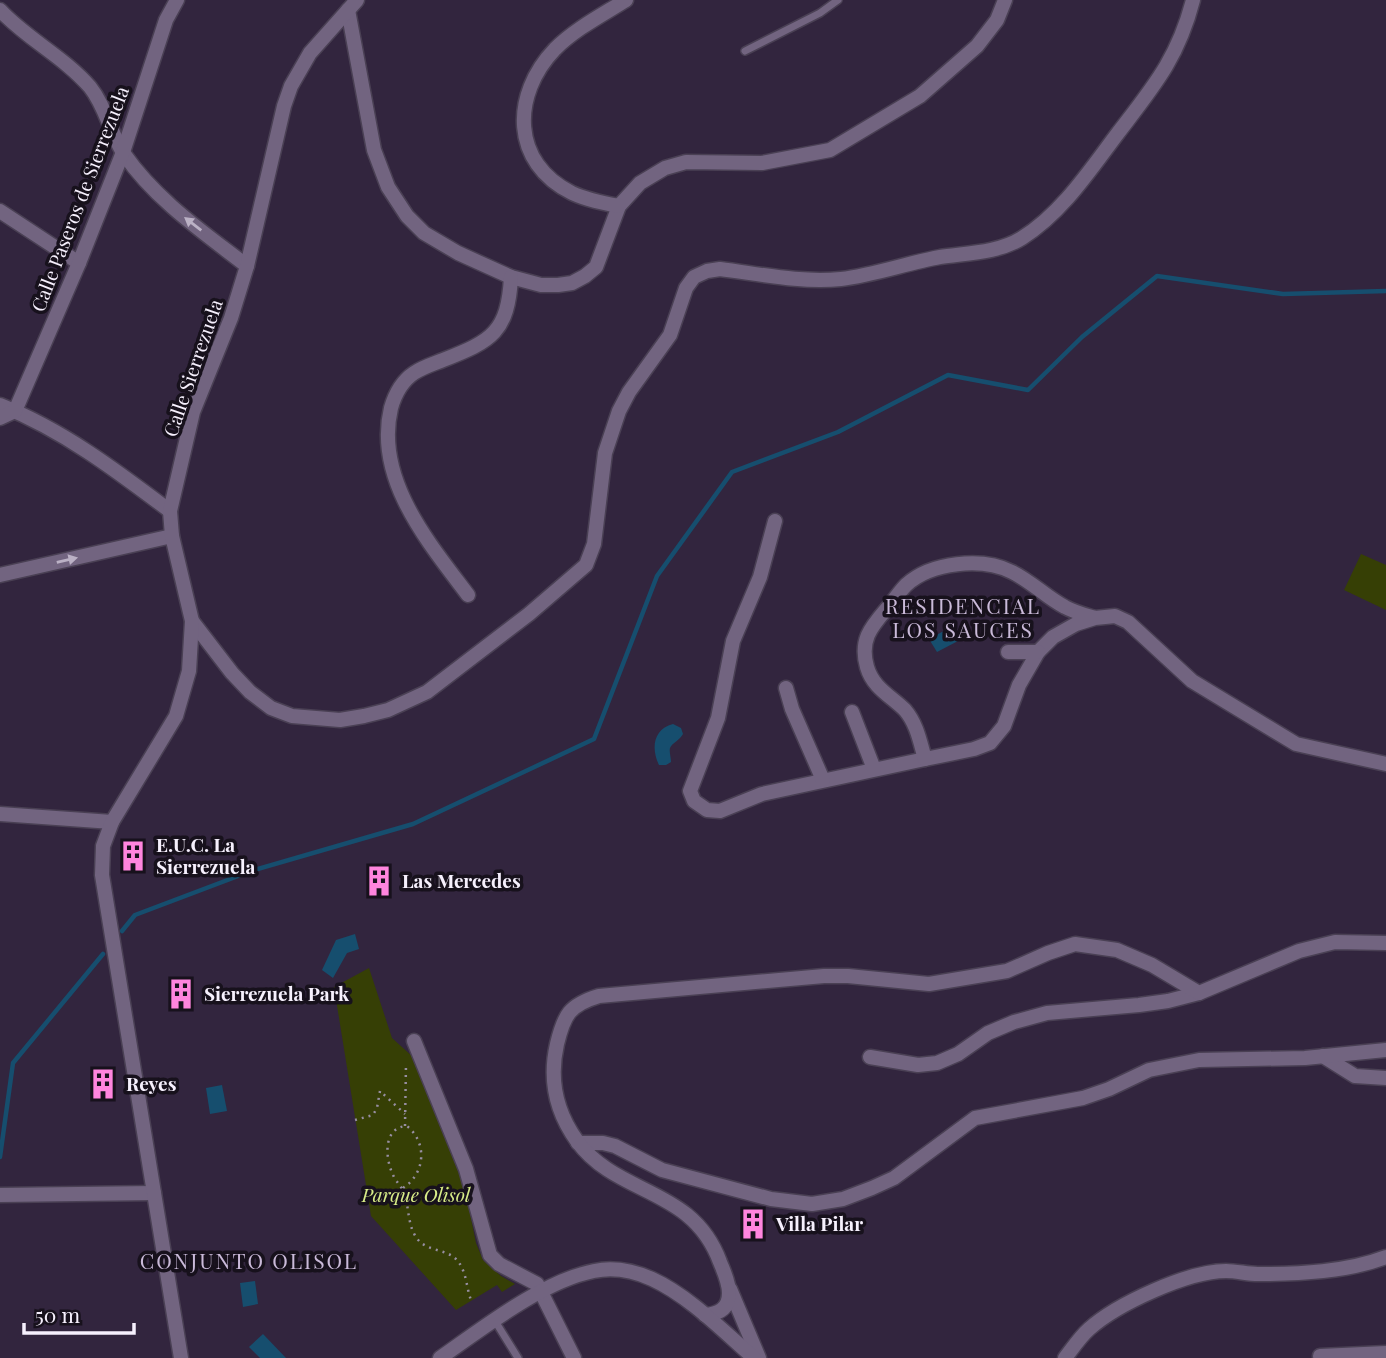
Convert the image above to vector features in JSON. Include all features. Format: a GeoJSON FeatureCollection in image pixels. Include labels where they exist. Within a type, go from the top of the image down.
{"type":"FeatureCollection","features":[{"type":"Feature","properties":{"kind":"street","name":"Calle Paseros de Sierrezuela"},"geometry":{"type":"LineString","coordinates":[[15,411],[79,263],[123,152],[166,20],[177,0]]}},
{"type":"Feature","properties":{"kind":"street"},"geometry":{"type":"LineString","coordinates":[[618,206],[592,201],[572,193],[539,169],[529,151],[523,110],[529,88],[539,68],[555,50],[574,33],[626,0]]}},
{"type":"Feature","properties":{"kind":"street"},"geometry":{"type":"LineString","coordinates":[[353,5],[374,150],[396,202],[424,233],[442,245],[511,277],[541,285],[558,285],[572,283],[596,267],[618,206],[640,183],[665,168],[686,162],[762,163],[830,150],[920,96],[977,46],[997,20],[1005,0]]}},
{"type":"Feature","properties":{"kind":"street"},"geometry":{"type":"LineString","coordinates":[[192,621],[250,692],[271,708],[292,716],[340,720],[364,716],[388,710],[427,692],[529,614],[586,565],[594,544],[601,475],[611,432],[629,392],[670,335],[686,288],[694,277],[720,269],[807,280],[844,279],[995,248],[1023,237],[1060,207],[1157,82],[1174,55],[1186,27],[1193,0]]}},
{"type":"Feature","properties":{"kind":"street","name":"Calle Sierrezuela"},"geometry":{"type":"LineString","coordinates":[[181,1358],[102,875],[103,846],[112,822],[176,716],[189,671],[192,621],[172,536],[170,512],[193,412],[231,318],[247,266],[291,86],[310,53],[353,5]]}},
{"type":"Feature","properties":{"kind":"street"},"geometry":{"type":"LineString","coordinates":[[0,10],[14,26],[77,74],[92,90],[123,152],[167,203],[247,266]]}},
{"type":"Feature","properties":{"kind":"street"},"geometry":{"type":"LineString","coordinates":[[0,211],[79,263]]}},
{"type":"Feature","properties":{"kind":"street"},"geometry":{"type":"LineString","coordinates":[[468,595],[423,534],[402,495],[390,452],[389,417],[394,398],[402,384],[413,373],[468,351],[496,332],[505,318],[511,277]]}},
{"type":"Feature","properties":{"kind":"street"},"geometry":{"type":"LineString","coordinates":[[0,405],[35,419],[96,456],[170,512]]}},
{"type":"Feature","properties":{"kind":"street"},"geometry":{"type":"LineString","coordinates":[[0,418],[15,411]]}},
{"type":"Feature","properties":{"kind":"street"},"geometry":{"type":"LineString","coordinates":[[775,521],[760,577],[733,641],[718,718],[690,791],[694,802],[706,810],[720,810],[762,794],[974,749],[990,743],[1004,726],[1019,685],[1038,652],[1053,637],[1076,624],[1095,618],[1115,617],[1128,622],[1192,681],[1296,744],[1386,764]]}},
{"type":"Feature","properties":{"kind":"street"},"geometry":{"type":"LineString","coordinates":[[0,575],[172,536]]}},
{"type":"Feature","properties":{"kind":"street"},"geometry":{"type":"LineString","coordinates":[[925,759],[917,728],[905,710],[877,687],[867,668],[863,646],[870,629],[906,585],[943,567],[991,565],[1010,571],[1065,608],[1095,618]]}},
{"type":"Feature","properties":{"kind":"street"},"geometry":{"type":"LineString","coordinates":[[1008,652],[1038,652]]}},
{"type":"Feature","properties":{"kind":"street"},"geometry":{"type":"LineString","coordinates":[[786,688],[792,709],[823,780]]}},
{"type":"Feature","properties":{"kind":"street"},"geometry":{"type":"LineString","coordinates":[[852,712],[873,769]]}},
{"type":"Feature","properties":{"kind":"street"},"geometry":{"type":"LineString","coordinates":[[0,814],[112,822]]}},
{"type":"Feature","properties":{"kind":"street"},"geometry":{"type":"LineString","coordinates":[[870,1057],[918,1065],[937,1063],[958,1054],[988,1033],[1047,1013],[1149,1004],[1199,993],[1299,951],[1335,942],[1386,943]]}},
{"type":"Feature","properties":{"kind":"street"},"geometry":{"type":"LineString","coordinates":[[756,1358],[706,1231],[685,1211],[596,1162],[578,1143],[558,1109],[554,1087],[555,1052],[566,1015],[573,1007],[599,996],[824,976],[929,985],[1007,971],[1075,944],[1117,950],[1152,965],[1199,993]]}},
{"type":"Feature","properties":{"kind":"street"},"geometry":{"type":"LineString","coordinates":[[414,1041],[467,1169],[490,1255],[512,1272],[537,1284],[574,1358]]}},
{"type":"Feature","properties":{"kind":"street"},"geometry":{"type":"LineString","coordinates":[[578,1143],[592,1142],[615,1146],[662,1170],[771,1199],[812,1204],[843,1199],[894,1178],[975,1118],[1083,1098],[1149,1070],[1199,1060],[1322,1056],[1386,1050]]}},
{"type":"Feature","properties":{"kind":"street"},"geometry":{"type":"LineString","coordinates":[[1322,1056],[1355,1076],[1386,1078]]}},
{"type":"Feature","properties":{"kind":"street"},"geometry":{"type":"LineString","coordinates":[[0,1195],[154,1193]]}},
{"type":"Feature","properties":{"kind":"street"},"geometry":{"type":"LineString","coordinates":[[1065,1358],[1088,1330],[1118,1307],[1192,1276],[1224,1271],[1255,1274],[1301,1272],[1373,1262],[1386,1257]]}},
{"type":"Feature","properties":{"kind":"street"},"geometry":{"type":"LineString","coordinates":[[440,1358],[541,1292],[596,1271],[622,1271],[653,1280],[705,1315],[756,1358]]}},
{"type":"Feature","properties":{"kind":"street"},"geometry":{"type":"LineString","coordinates":[[705,1315],[716,1314],[724,1308],[729,1297],[728,1284]]}},
{"type":"Feature","properties":{"kind":"street"},"geometry":{"type":"LineString","coordinates":[[1320,1356],[1386,1353]]}},
{"type":"Feature","properties":{"kind":"lane"},"geometry":{"type":"LineString","coordinates":[[745,51],[820,13],[838,0]]}},
{"type":"Feature","properties":{"kind":"lane"},"geometry":{"type":"LineString","coordinates":[[495,1321],[518,1358]]}},
{"type":"Feature","properties":{"kind":"path"},"geometry":{"type":"LineString","coordinates":[[405,1126],[407,1064]]}},
{"type":"Feature","properties":{"kind":"path"},"geometry":{"type":"LineString","coordinates":[[355,1120],[373,1115],[380,1091],[405,1114]]}},
{"type":"Feature","properties":{"kind":"path"},"geometry":{"type":"LineString","coordinates":[[403,1188],[419,1174],[421,1163],[421,1149],[415,1132],[405,1126],[393,1130],[388,1138],[388,1149],[390,1167],[403,1188],[415,1236],[422,1244],[455,1258],[462,1268],[471,1300]]}},
{"type":"Feature","properties":{"kind":"green space"},"geometry":{"type":"Polygon","coordinates":[[[1361,554],[1386,565],[1386,610],[1344,590],[1361,554]]]}},
{"type":"Feature","properties":{"kind":"green space","name":"Parque Olisol"},"geometry":{"type":"Polygon","coordinates":[[[369,968],[392,1038],[413,1057],[465,1189],[476,1243],[483,1260],[515,1284],[502,1292],[497,1285],[456,1310],[371,1216],[334,987],[369,968]]]}},
{"type":"Feature","properties":{"kind":"water"},"geometry":{"type":"Polygon","coordinates":[[[951,627],[958,641],[937,652],[929,639],[951,627]]]}},
{"type":"Feature","properties":{"kind":"water"},"geometry":{"type":"Polygon","coordinates":[[[673,724],[681,728],[683,734],[670,748],[671,762],[659,765],[655,753],[656,740],[661,730],[673,724]]]}},
{"type":"Feature","properties":{"kind":"water"},"geometry":{"type":"Polygon","coordinates":[[[355,934],[359,949],[347,953],[333,978],[322,970],[336,940],[355,934]]]}},
{"type":"Feature","properties":{"kind":"water"},"geometry":{"type":"Polygon","coordinates":[[[222,1085],[227,1111],[210,1114],[206,1088],[222,1085]]]}},
{"type":"Feature","properties":{"kind":"water"},"geometry":{"type":"Polygon","coordinates":[[[255,1281],[258,1304],[243,1307],[240,1283],[255,1281]]]}},
{"type":"Feature","properties":{"kind":"water"},"geometry":{"type":"Polygon","coordinates":[[[263,1334],[286,1358],[260,1358],[249,1347],[263,1334]]]}},
{"type":"Feature","properties":{"kind":"waterway"},"geometry":{"type":"LineString","coordinates":[[122,931],[135,915],[254,870],[413,824],[594,739],[657,576],[732,472],[838,432],[948,375],[1028,390],[1082,337],[1157,276],[1283,294],[1386,291]]}},
{"type":"Feature","properties":{"kind":"waterway"},"geometry":{"type":"LineString","coordinates":[[0,1157],[13,1063],[103,954]]}},
{"type":"Feature","properties":{"kind":"place","name":"E.U.C. La Sierrezuela"},"geometry":{"type":"Point","coordinates":[133,856]}},
{"type":"Feature","properties":{"kind":"place","name":"Las Mercedes"},"geometry":{"type":"Point","coordinates":[379,881]}},
{"type":"Feature","properties":{"kind":"place","name":"Sierrezuela Park"},"geometry":{"type":"Point","coordinates":[181,994]}},
{"type":"Feature","properties":{"kind":"place","name":"Reyes"},"geometry":{"type":"Point","coordinates":[103,1084]}},
{"type":"Feature","properties":{"kind":"place","name":"Villa Pilar"},"geometry":{"type":"Point","coordinates":[753,1224]}},
{"type":"Feature","properties":{"kind":"district","name":"RESIDENCIAL LOS SAUCES"},"geometry":{"type":"Point","coordinates":[963,619]}},
{"type":"Feature","properties":{"kind":"district","name":"CONJUNTO OLISOL"},"geometry":{"type":"Point","coordinates":[249,1262]}}]}
